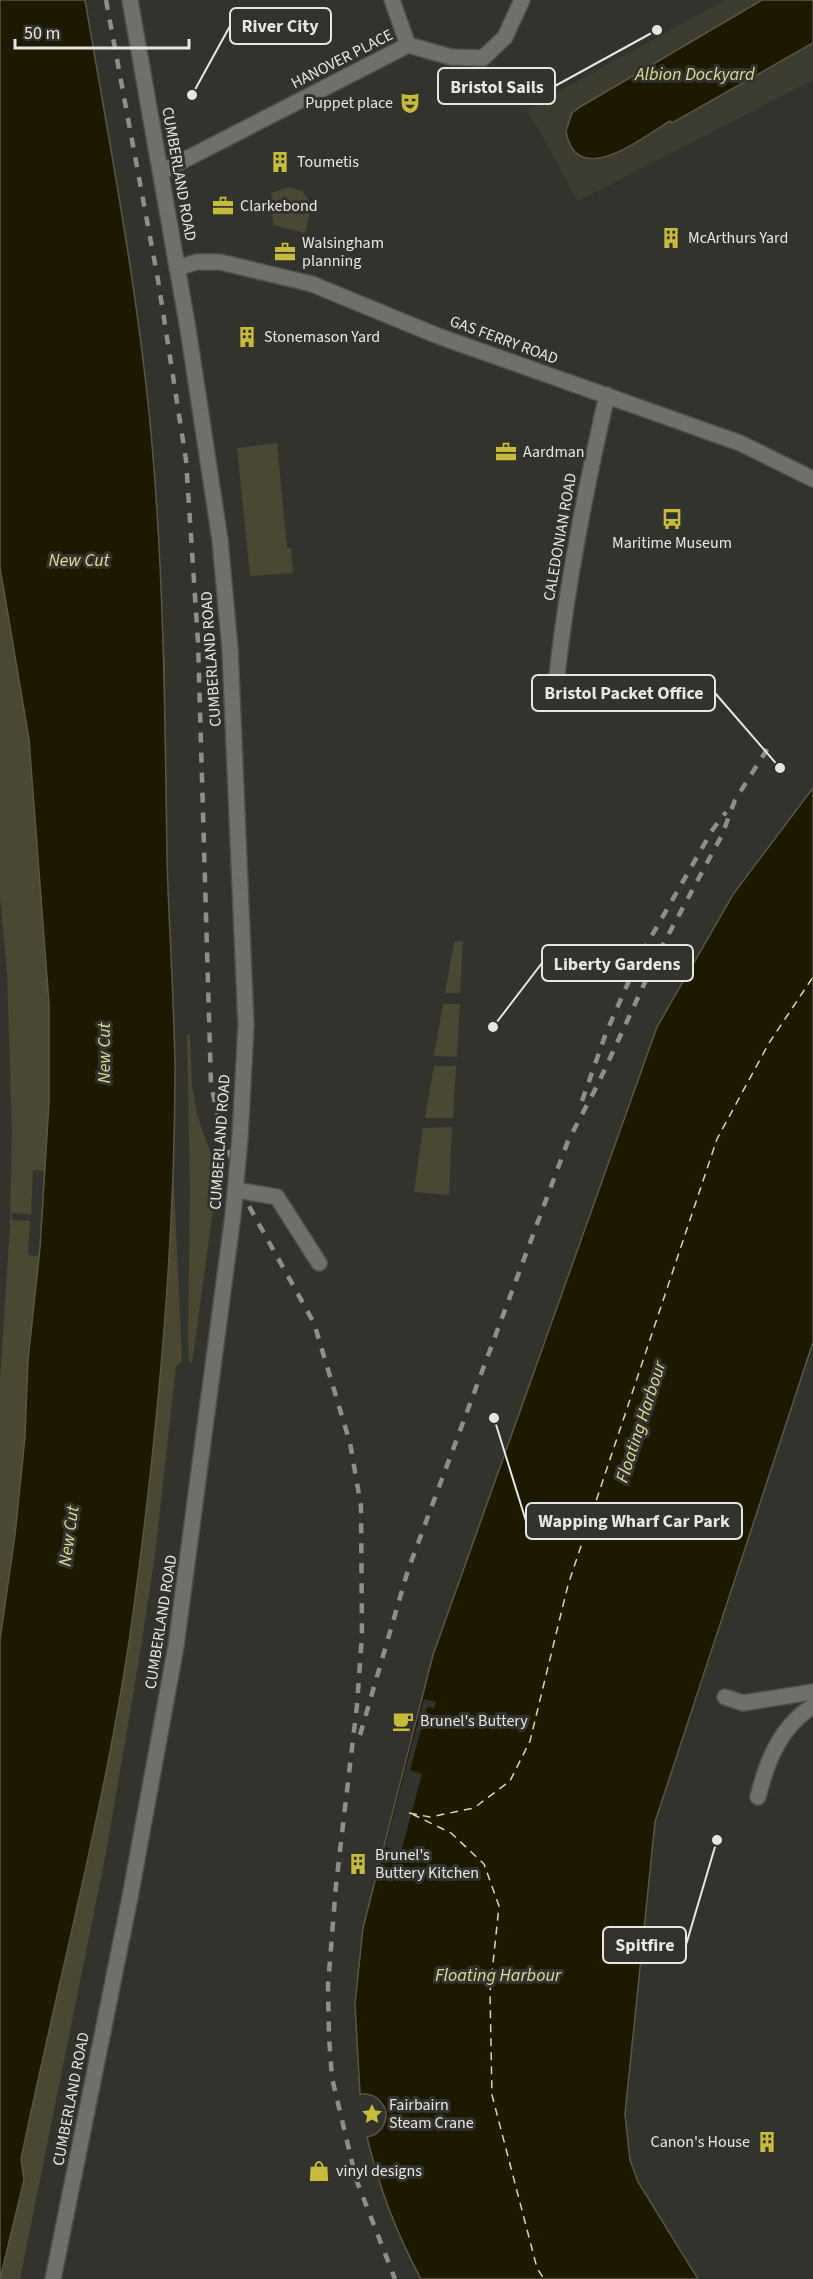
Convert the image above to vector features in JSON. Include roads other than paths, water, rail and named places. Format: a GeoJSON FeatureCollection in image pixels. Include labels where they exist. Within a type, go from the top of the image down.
{"type":"FeatureCollection","features":[{"type":"Feature","properties":{"kind":"street","name":"CUMBERLAND ROAD"},"geometry":{"type":"LineString","coordinates":[[53,2279],[130,1896],[180,1624],[236,1191],[246,1026],[230,649],[209,455],[130,0]]}},
{"type":"Feature","properties":{"kind":"street"},"geometry":{"type":"LineString","coordinates":[[392,0],[408,45]]}},
{"type":"Feature","properties":{"kind":"street","name":"HANOVER PLACE"},"geometry":{"type":"LineString","coordinates":[[161,172],[408,45],[451,57],[483,58],[505,37],[522,0]]}},
{"type":"Feature","properties":{"kind":"street","name":"GAS FERRY ROAD"},"geometry":{"type":"LineString","coordinates":[[177,268],[197,262],[220,262],[312,284],[428,332],[740,442],[813,479]]}},
{"type":"Feature","properties":{"kind":"street","name":"CALEDONIAN ROAD"},"geometry":{"type":"LineString","coordinates":[[556,686],[570,574],[584,494],[607,395]]}},
{"type":"Feature","properties":{"kind":"street"},"geometry":{"type":"LineString","coordinates":[[236,1191],[277,1197],[319,1263]]}},
{"type":"Feature","properties":{"kind":"street"},"geometry":{"type":"LineString","coordinates":[[725,1697],[744,1703],[813,1692]]}},
{"type":"Feature","properties":{"kind":"street"},"geometry":{"type":"LineString","coordinates":[[758,1797],[766,1769],[780,1738],[791,1724],[813,1706]]}},
{"type":"Feature","properties":{"kind":"water","name":"New Cut"},"geometry":{"type":"Polygon","coordinates":[[[0,0],[85,0],[123,221],[140,332],[156,496],[163,651],[167,859],[175,1067],[172,1198],[164,1329],[144,1526],[126,1662],[84,1876],[21,2159],[24,2180],[0,2279],[0,1640],[15,1535],[25,1437],[28,1360],[40,1248],[49,1102],[49,1004],[29,739],[0,567],[0,0]]]}},
{"type":"Feature","properties":{"kind":"water","name":"Albion Dockyard"},"geometry":{"type":"Polygon","coordinates":[[[762,0],[813,0],[813,43],[612,155],[596,158],[583,157],[572,148],[566,131],[572,113],[762,0]]]}},
{"type":"Feature","properties":{"kind":"water","name":"Floating Harbour"},"geometry":{"type":"Polygon","coordinates":[[[813,788],[813,1342],[655,1822],[625,2114],[630,2160],[638,2182],[698,2279],[421,2279],[389,2209],[367,2137],[376,2134],[382,2128],[386,2111],[376,2098],[360,2094],[355,2004],[363,1928],[433,1655],[657,1027],[734,893],[813,788]]]}},
{"type":"Feature","properties":{"kind":"railway"},"geometry":{"type":"LineString","coordinates":[[106,0],[158,280],[186,460],[198,642],[211,1085],[221,1129],[245,1199],[314,1323],[350,1443],[361,1506],[362,1635],[357,1705],[336,1885],[328,1986],[329,2037],[332,2078],[356,2179],[395,2279]]}},
{"type":"Feature","properties":{"kind":"railway"},"geometry":{"type":"LineString","coordinates":[[360,1735],[408,1570],[568,1141],[598,1084],[659,952],[722,835],[735,800],[768,748]]}},
{"type":"Feature","properties":{"kind":"railway"},"geometry":{"type":"LineString","coordinates":[[582,1101],[606,1033],[639,958],[713,829],[726,812]]}},
{"type":"Feature","properties":{"kind":"place","name":"Bristol Sails"},"geometry":{"type":"Point","coordinates":[657,30]}},
{"type":"Feature","properties":{"kind":"place","name":"River City"},"geometry":{"type":"Point","coordinates":[192,95]}},
{"type":"Feature","properties":{"kind":"place","name":"Puppet place"},"geometry":{"type":"Point","coordinates":[410,103]}},
{"type":"Feature","properties":{"kind":"place","name":"Toumetis"},"geometry":{"type":"Point","coordinates":[280,162]}},
{"type":"Feature","properties":{"kind":"place","name":"Clarkebond"},"geometry":{"type":"Point","coordinates":[223,206]}},
{"type":"Feature","properties":{"kind":"place","name":"McArthurs Yard"},"geometry":{"type":"Point","coordinates":[671,238]}},
{"type":"Feature","properties":{"kind":"place","name":"Walsingham planning"},"geometry":{"type":"Point","coordinates":[285,252]}},
{"type":"Feature","properties":{"kind":"place","name":"Stonemason Yard"},"geometry":{"type":"Point","coordinates":[247,337]}},
{"type":"Feature","properties":{"kind":"place","name":"Aardman"},"geometry":{"type":"Point","coordinates":[506,452]}},
{"type":"Feature","properties":{"kind":"place","name":"Maritime Museum"},"geometry":{"type":"Point","coordinates":[672,519]}},
{"type":"Feature","properties":{"kind":"place","name":"Bristol Packet Office"},"geometry":{"type":"Point","coordinates":[780,768]}},
{"type":"Feature","properties":{"kind":"place","name":"Liberty Gardens"},"geometry":{"type":"Point","coordinates":[493,1027]}},
{"type":"Feature","properties":{"kind":"place","name":"Wapping Wharf Car Park"},"geometry":{"type":"Point","coordinates":[494,1418]}},
{"type":"Feature","properties":{"kind":"place","name":"Brunel's Buttery"},"geometry":{"type":"Point","coordinates":[403,1721]}},
{"type":"Feature","properties":{"kind":"place","name":"Spitfire"},"geometry":{"type":"Point","coordinates":[717,1840]}},
{"type":"Feature","properties":{"kind":"place","name":"Brunel's Buttery Kitchen"},"geometry":{"type":"Point","coordinates":[358,1864]}},
{"type":"Feature","properties":{"kind":"place","name":"Fairbairn Steam Crane"},"geometry":{"type":"Point","coordinates":[372,2114]}},
{"type":"Feature","properties":{"kind":"place","name":"Canon's House"},"geometry":{"type":"Point","coordinates":[767,2142]}},
{"type":"Feature","properties":{"kind":"place","name":"vinyl designs"},"geometry":{"type":"Point","coordinates":[319,2171]}}]}
